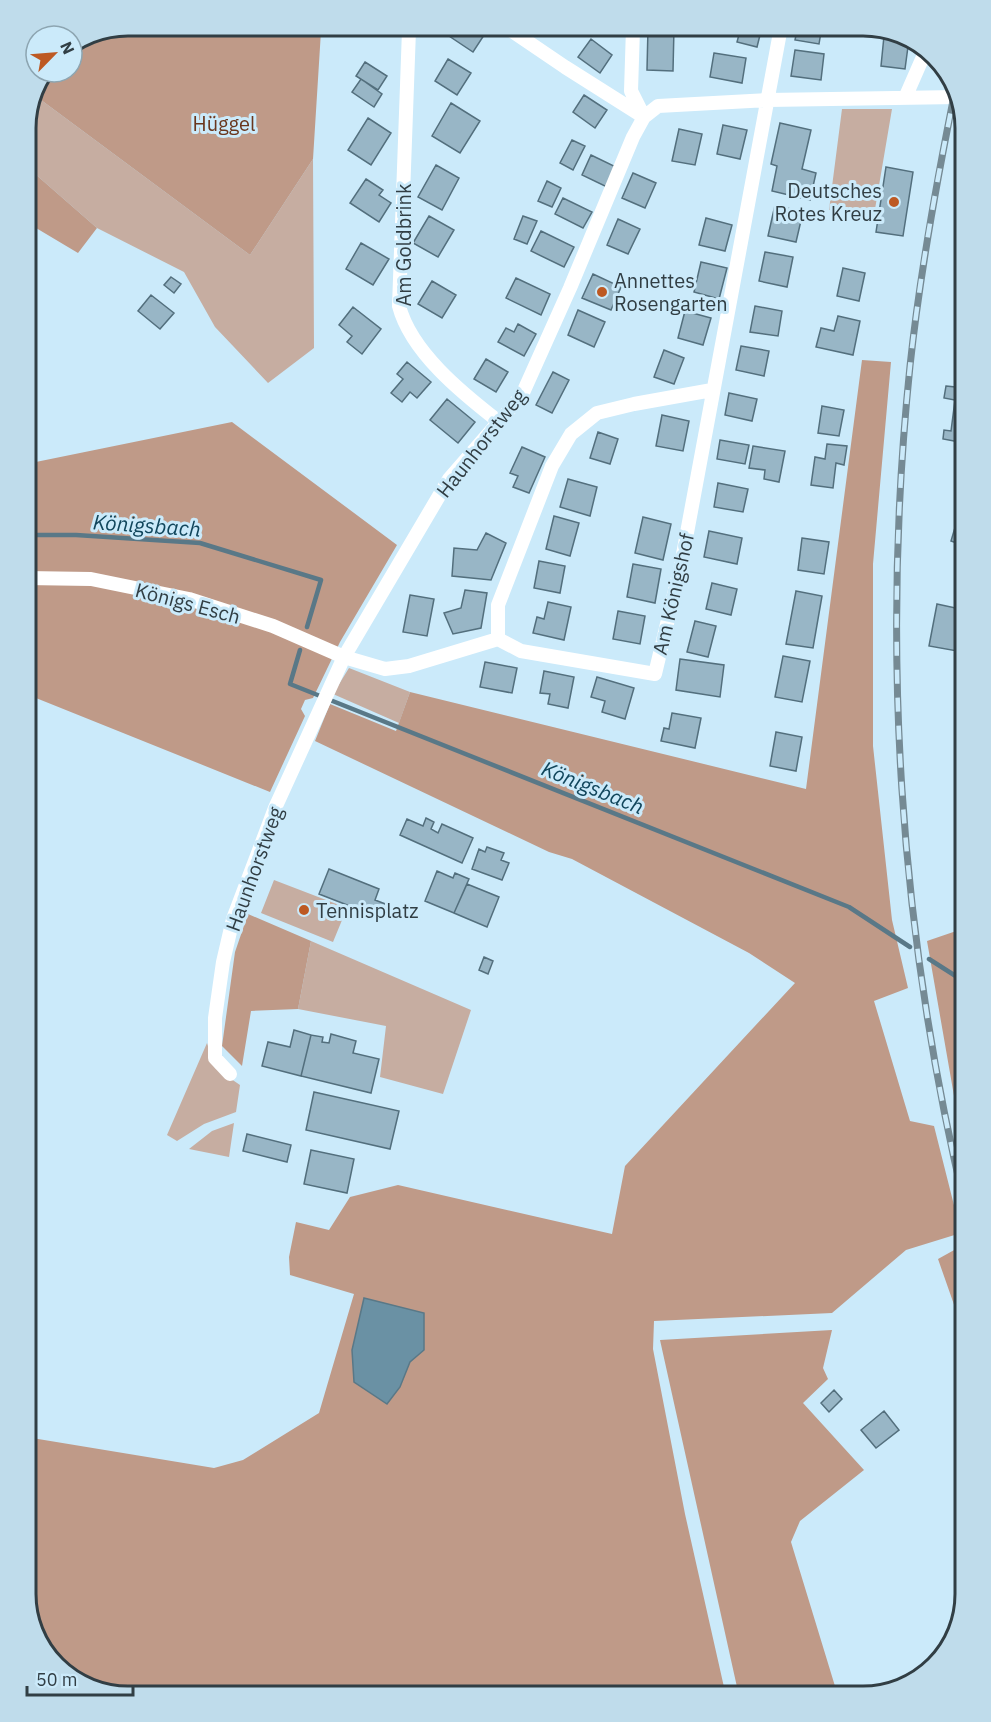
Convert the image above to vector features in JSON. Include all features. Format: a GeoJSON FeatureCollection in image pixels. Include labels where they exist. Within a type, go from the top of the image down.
{"type":"FeatureCollection","features":[{"type":"Feature","properties":{"kind":"street","name":"Am Goldbrink"},"geometry":{"type":"LineString","coordinates":[[409,36],[399,306],[404,322],[415,342],[463,394],[498,421]]}},
{"type":"Feature","properties":{"kind":"street"},"geometry":{"type":"LineString","coordinates":[[519,36],[565,68],[644,117]]}},
{"type":"Feature","properties":{"kind":"street"},"geometry":{"type":"LineString","coordinates":[[633,36],[631,92],[644,117]]}},
{"type":"Feature","properties":{"kind":"street","name":"Am Königshof"},"geometry":{"type":"LineString","coordinates":[[498,639],[521,651],[655,674],[681,565],[779,36]]}},
{"type":"Feature","properties":{"kind":"street"},"geometry":{"type":"LineString","coordinates":[[904,98],[922,58]]}},
{"type":"Feature","properties":{"kind":"street"},"geometry":{"type":"LineString","coordinates":[[644,117],[658,106],[768,100],[950,97]]}},
{"type":"Feature","properties":{"kind":"street","name":"Haunhorstweg"},"geometry":{"type":"LineString","coordinates":[[230,1074],[215,1058],[215,1018],[223,962],[233,919],[275,808],[344,657],[449,479],[522,395],[570,288],[633,137],[644,117]]}},
{"type":"Feature","properties":{"kind":"street"},"geometry":{"type":"LineString","coordinates":[[344,657],[385,669],[409,666],[498,639],[498,605],[552,466],[571,434],[597,413],[712,390]]}},
{"type":"Feature","properties":{"kind":"street","name":"Königs Esch"},"geometry":{"type":"LineString","coordinates":[[36,578],[91,579],[189,599],[273,626],[344,657]]}},
{"type":"Feature","properties":{"kind":"shaded area"},"geometry":{"type":"Polygon","coordinates":[[[41,100],[250,255],[313,159],[314,348],[268,383],[215,327],[184,272],[97,228],[36,175],[36,122],[41,100]]]}},
{"type":"Feature","properties":{"kind":"shaded area"},"geometry":{"type":"Polygon","coordinates":[[[842,109],[892,109],[874,215],[829,210],[842,109]]]}},
{"type":"Feature","properties":{"kind":"shaded area"},"geometry":{"type":"Polygon","coordinates":[[[349,668],[410,692],[399,723],[333,694],[349,668]]]}},
{"type":"Feature","properties":{"kind":"shaded area","name":"Tennisplatz"},"geometry":{"type":"Polygon","coordinates":[[[274,880],[347,908],[333,942],[261,913],[274,880]]]}},
{"type":"Feature","properties":{"kind":"shaded area"},"geometry":{"type":"Polygon","coordinates":[[[311,941],[471,1010],[443,1094],[380,1077],[386,1026],[298,1009],[311,941]]]}},
{"type":"Feature","properties":{"kind":"shaded area"},"geometry":{"type":"Polygon","coordinates":[[[207,1043],[215,1068],[240,1085],[236,1112],[204,1124],[177,1141],[167,1135],[207,1043]]]}},
{"type":"Feature","properties":{"kind":"shaded area"},"geometry":{"type":"Polygon","coordinates":[[[234,1123],[229,1157],[189,1149],[212,1131],[234,1123]]]}},
{"type":"Feature","properties":{"kind":"green space","name":"Hüggel"},"geometry":{"type":"Polygon","coordinates":[[[321,36],[313,159],[250,255],[41,100],[47,84],[84,84],[84,47],[116,37],[321,36]]]}},
{"type":"Feature","properties":{"kind":"green space"},"geometry":{"type":"Polygon","coordinates":[[[36,175],[97,228],[78,253],[36,228],[36,175]]]}},
{"type":"Feature","properties":{"kind":"green space"},"geometry":{"type":"Polygon","coordinates":[[[862,360],[891,362],[873,564],[873,746],[892,920],[908,988],[874,1001],[910,1121],[934,1126],[955,1209],[955,1235],[906,1250],[832,1313],[654,1321],[653,1349],[685,1514],[724,1686],[122,1686],[98,1681],[77,1671],[51,1645],[41,1624],[36,1594],[36,1439],[214,1468],[243,1460],[319,1413],[354,1294],[290,1275],[289,1257],[296,1222],[329,1230],[350,1197],[398,1185],[612,1234],[625,1166],[795,983],[749,953],[572,859],[549,852],[315,741],[330,704],[396,731],[410,692],[806,789],[862,360]],[[356,1336],[352,1350],[410,1362],[424,1350],[356,1336]]]}},
{"type":"Feature","properties":{"kind":"green space"},"geometry":{"type":"Polygon","coordinates":[[[232,422],[397,545],[340,642],[313,698],[305,700],[301,709],[305,716],[270,792],[36,698],[36,462],[232,422]]]}},
{"type":"Feature","properties":{"kind":"green space"},"geometry":{"type":"Polygon","coordinates":[[[248,914],[311,941],[298,1009],[251,1011],[242,1066],[222,1046],[235,952],[248,914]]]}},
{"type":"Feature","properties":{"kind":"green space"},"geometry":{"type":"Polygon","coordinates":[[[955,931],[955,1102],[927,941],[955,931]]]}},
{"type":"Feature","properties":{"kind":"green space"},"geometry":{"type":"Polygon","coordinates":[[[955,1250],[955,1307],[938,1259],[955,1250]]]}},
{"type":"Feature","properties":{"kind":"green space"},"geometry":{"type":"Polygon","coordinates":[[[832,1330],[823,1368],[828,1379],[803,1403],[864,1470],[800,1521],[791,1542],[835,1686],[737,1686],[660,1340],[832,1330]]]}},
{"type":"Feature","properties":{"kind":"water"},"geometry":{"type":"Polygon","coordinates":[[[364,1298],[424,1313],[424,1350],[410,1362],[400,1387],[387,1404],[354,1382],[352,1350],[364,1298]]]}},
{"type":"Feature","properties":{"kind":"building"},"geometry":{"type":"Polygon","coordinates":[[[449,36],[483,36],[473,52],[449,36]]]}},
{"type":"Feature","properties":{"kind":"building"},"geometry":{"type":"Polygon","coordinates":[[[648,36],[674,36],[673,71],[647,70],[648,36]]]}},
{"type":"Feature","properties":{"kind":"building"},"geometry":{"type":"Polygon","coordinates":[[[739,36],[760,36],[757,47],[737,42],[739,36]]]}},
{"type":"Feature","properties":{"kind":"building"},"geometry":{"type":"Polygon","coordinates":[[[796,36],[820,36],[819,44],[795,40],[796,36]]]}},
{"type":"Feature","properties":{"kind":"building"},"geometry":{"type":"Polygon","coordinates":[[[591,39],[612,55],[600,73],[578,57],[591,39]]]}},
{"type":"Feature","properties":{"kind":"building"},"geometry":{"type":"Polygon","coordinates":[[[884,39],[908,47],[905,69],[881,66],[884,39]]]}},
{"type":"Feature","properties":{"kind":"building"},"geometry":{"type":"Polygon","coordinates":[[[795,50],[824,54],[821,80],[791,76],[795,50]]]}},
{"type":"Feature","properties":{"kind":"building"},"geometry":{"type":"Polygon","coordinates":[[[714,53],[746,58],[742,83],[710,77],[714,53]]]}},
{"type":"Feature","properties":{"kind":"building"},"geometry":{"type":"Polygon","coordinates":[[[448,59],[471,73],[457,95],[435,81],[448,59]]]}},
{"type":"Feature","properties":{"kind":"building"},"geometry":{"type":"Polygon","coordinates":[[[365,62],[387,76],[378,90],[356,76],[365,62]]]}},
{"type":"Feature","properties":{"kind":"building"},"geometry":{"type":"Polygon","coordinates":[[[361,79],[382,94],[374,107],[352,92],[361,79]]]}},
{"type":"Feature","properties":{"kind":"building"},"geometry":{"type":"Polygon","coordinates":[[[584,95],[607,110],[595,128],[573,112],[584,95]]]}},
{"type":"Feature","properties":{"kind":"building"},"geometry":{"type":"Polygon","coordinates":[[[451,103],[480,121],[460,153],[432,136],[451,103]]]}},
{"type":"Feature","properties":{"kind":"building"},"geometry":{"type":"Polygon","coordinates":[[[368,118],[391,133],[371,165],[348,150],[368,118]]]}},
{"type":"Feature","properties":{"kind":"building"},"geometry":{"type":"Polygon","coordinates":[[[780,123],[811,130],[802,169],[816,173],[810,200],[772,191],[777,166],[771,164],[780,123]]]}},
{"type":"Feature","properties":{"kind":"building"},"geometry":{"type":"Polygon","coordinates":[[[723,125],[747,130],[740,159],[717,154],[723,125]]]}},
{"type":"Feature","properties":{"kind":"building"},"geometry":{"type":"Polygon","coordinates":[[[679,129],[702,134],[695,165],[672,161],[679,129]]]}},
{"type":"Feature","properties":{"kind":"building"},"geometry":{"type":"Polygon","coordinates":[[[572,140],[585,146],[573,170],[560,163],[572,140]]]}},
{"type":"Feature","properties":{"kind":"building"},"geometry":{"type":"Polygon","coordinates":[[[591,155],[616,167],[607,187],[582,175],[591,155]]]}},
{"type":"Feature","properties":{"kind":"building"},"geometry":{"type":"Polygon","coordinates":[[[436,165],[459,178],[442,210],[418,197],[436,165]]]}},
{"type":"Feature","properties":{"kind":"building","name":"Deutsches Rotes Kreuz"},"geometry":{"type":"Polygon","coordinates":[[[886,167],[913,172],[903,236],[876,232],[886,167]]]}},
{"type":"Feature","properties":{"kind":"building"},"geometry":{"type":"Polygon","coordinates":[[[633,173],[656,183],[645,208],[622,198],[633,173]]]}},
{"type":"Feature","properties":{"kind":"building"},"geometry":{"type":"Polygon","coordinates":[[[366,179],[383,190],[379,195],[391,203],[379,222],[350,203],[366,179]]]}},
{"type":"Feature","properties":{"kind":"building"},"geometry":{"type":"Polygon","coordinates":[[[547,181],[561,188],[552,207],[538,201],[547,181]]]}},
{"type":"Feature","properties":{"kind":"building"},"geometry":{"type":"Polygon","coordinates":[[[563,198],[592,212],[583,228],[555,214],[563,198]]]}},
{"type":"Feature","properties":{"kind":"building"},"geometry":{"type":"Polygon","coordinates":[[[775,205],[803,212],[796,242],[768,236],[775,205]]]}},
{"type":"Feature","properties":{"kind":"building"},"geometry":{"type":"Polygon","coordinates":[[[429,216],[454,230],[438,257],[413,243],[429,216]]]}},
{"type":"Feature","properties":{"kind":"building"},"geometry":{"type":"Polygon","coordinates":[[[523,216],[537,221],[527,244],[514,239],[523,216]]]}},
{"type":"Feature","properties":{"kind":"building"},"geometry":{"type":"Polygon","coordinates":[[[706,218],[732,225],[725,251],[699,245],[706,218]]]}},
{"type":"Feature","properties":{"kind":"building"},"geometry":{"type":"Polygon","coordinates":[[[618,219],[640,229],[628,254],[607,245],[618,219]]]}},
{"type":"Feature","properties":{"kind":"building"},"geometry":{"type":"Polygon","coordinates":[[[541,231],[574,247],[564,267],[531,251],[541,231]]]}},
{"type":"Feature","properties":{"kind":"building"},"geometry":{"type":"Polygon","coordinates":[[[361,243],[389,259],[373,285],[346,269],[361,243]]]}},
{"type":"Feature","properties":{"kind":"building"},"geometry":{"type":"Polygon","coordinates":[[[765,252],[793,257],[787,287],[759,281],[765,252]]]}},
{"type":"Feature","properties":{"kind":"building"},"geometry":{"type":"Polygon","coordinates":[[[701,262],[727,268],[719,299],[694,292],[701,262]]]}},
{"type":"Feature","properties":{"kind":"building"},"geometry":{"type":"Polygon","coordinates":[[[843,268],[865,273],[859,301],[837,296],[843,268]]]}},
{"type":"Feature","properties":{"kind":"building","name":"Annettes Rosengarten"},"geometry":{"type":"Polygon","coordinates":[[[593,274],[621,287],[611,310],[582,298],[593,274]]]}},
{"type":"Feature","properties":{"kind":"building"},"geometry":{"type":"Polygon","coordinates":[[[171,277],[181,284],[174,293],[164,285],[171,277]]]}},
{"type":"Feature","properties":{"kind":"building"},"geometry":{"type":"Polygon","coordinates":[[[516,278],[550,294],[541,315],[506,298],[516,278]]]}},
{"type":"Feature","properties":{"kind":"building"},"geometry":{"type":"Polygon","coordinates":[[[432,281],[456,295],[442,318],[418,304],[432,281]]]}},
{"type":"Feature","properties":{"kind":"building"},"geometry":{"type":"Polygon","coordinates":[[[151,295],[174,313],[160,329],[138,311],[151,295]]]}},
{"type":"Feature","properties":{"kind":"building"},"geometry":{"type":"Polygon","coordinates":[[[755,306],[782,311],[778,336],[750,332],[755,306]]]}},
{"type":"Feature","properties":{"kind":"building"},"geometry":{"type":"Polygon","coordinates":[[[353,307],[381,329],[362,354],[347,342],[352,336],[339,325],[353,307]]]}},
{"type":"Feature","properties":{"kind":"building"},"geometry":{"type":"Polygon","coordinates":[[[578,310],[605,322],[594,347],[568,335],[578,310]]]}},
{"type":"Feature","properties":{"kind":"building"},"geometry":{"type":"Polygon","coordinates":[[[685,311],[711,318],[703,345],[678,338],[685,311]]]}},
{"type":"Feature","properties":{"kind":"building"},"geometry":{"type":"Polygon","coordinates":[[[838,316],[860,321],[853,355],[816,347],[821,328],[834,331],[838,316]]]}},
{"type":"Feature","properties":{"kind":"building"},"geometry":{"type":"Polygon","coordinates":[[[518,324],[536,334],[524,356],[498,342],[506,328],[514,332],[518,324]]]}},
{"type":"Feature","properties":{"kind":"building"},"geometry":{"type":"Polygon","coordinates":[[[741,346],[769,351],[764,376],[736,370],[741,346]]]}},
{"type":"Feature","properties":{"kind":"building"},"geometry":{"type":"Polygon","coordinates":[[[664,350],[684,358],[674,384],[654,377],[664,350]]]}},
{"type":"Feature","properties":{"kind":"building"},"geometry":{"type":"Polygon","coordinates":[[[486,359],[508,372],[496,392],[474,379],[486,359]]]}},
{"type":"Feature","properties":{"kind":"building"},"geometry":{"type":"Polygon","coordinates":[[[407,362],[431,382],[417,398],[410,392],[402,402],[391,393],[403,379],[397,374],[407,362]]]}},
{"type":"Feature","properties":{"kind":"building"},"geometry":{"type":"Polygon","coordinates":[[[553,372],[569,380],[552,413],[536,405],[553,372]]]}},
{"type":"Feature","properties":{"kind":"building"},"geometry":{"type":"Polygon","coordinates":[[[946,386],[955,387],[955,400],[944,398],[946,386]]]}},
{"type":"Feature","properties":{"kind":"building"},"geometry":{"type":"Polygon","coordinates":[[[729,393],[757,399],[752,421],[725,415],[729,393]]]}},
{"type":"Feature","properties":{"kind":"building"},"geometry":{"type":"Polygon","coordinates":[[[447,399],[475,422],[458,443],[430,420],[447,399]]]}},
{"type":"Feature","properties":{"kind":"building"},"geometry":{"type":"Polygon","coordinates":[[[955,400],[955,441],[943,439],[944,430],[951,431],[955,400]]]}},
{"type":"Feature","properties":{"kind":"building"},"geometry":{"type":"Polygon","coordinates":[[[822,406],[844,410],[839,436],[818,433],[822,406]]]}},
{"type":"Feature","properties":{"kind":"building"},"geometry":{"type":"Polygon","coordinates":[[[662,415],[689,421],[683,451],[656,446],[662,415]]]}},
{"type":"Feature","properties":{"kind":"building"},"geometry":{"type":"Polygon","coordinates":[[[598,432],[618,439],[610,464],[590,458],[598,432]]]}},
{"type":"Feature","properties":{"kind":"building"},"geometry":{"type":"Polygon","coordinates":[[[720,440],[749,445],[745,464],[717,459],[720,440]]]}},
{"type":"Feature","properties":{"kind":"building"},"geometry":{"type":"Polygon","coordinates":[[[827,444],[847,446],[844,465],[836,463],[833,488],[811,485],[815,457],[825,459],[827,444]]]}},
{"type":"Feature","properties":{"kind":"building"},"geometry":{"type":"Polygon","coordinates":[[[753,446],[785,451],[779,482],[764,479],[765,470],[749,468],[753,446]]]}},
{"type":"Feature","properties":{"kind":"building"},"geometry":{"type":"Polygon","coordinates":[[[522,447],[545,457],[529,493],[513,487],[518,476],[510,473],[522,447]]]}},
{"type":"Feature","properties":{"kind":"building"},"geometry":{"type":"Polygon","coordinates":[[[568,479],[597,487],[590,516],[560,507],[568,479]]]}},
{"type":"Feature","properties":{"kind":"building"},"geometry":{"type":"Polygon","coordinates":[[[718,483],[748,489],[743,512],[714,507],[718,483]]]}},
{"type":"Feature","properties":{"kind":"building"},"geometry":{"type":"Polygon","coordinates":[[[554,516],[579,523],[570,556],[546,549],[554,516]]]}},
{"type":"Feature","properties":{"kind":"building"},"geometry":{"type":"Polygon","coordinates":[[[643,517],[671,524],[663,560],[635,553],[643,517]]]}},
{"type":"Feature","properties":{"kind":"building"},"geometry":{"type":"Polygon","coordinates":[[[955,528],[955,542],[951,541],[955,528]]]}},
{"type":"Feature","properties":{"kind":"building"},"geometry":{"type":"Polygon","coordinates":[[[709,531],[742,538],[737,564],[704,557],[709,531]]]}},
{"type":"Feature","properties":{"kind":"building"},"geometry":{"type":"Polygon","coordinates":[[[486,533],[506,543],[491,580],[452,576],[454,548],[477,550],[486,533]]]}},
{"type":"Feature","properties":{"kind":"building"},"geometry":{"type":"Polygon","coordinates":[[[802,538],[829,542],[824,574],[798,570],[802,538]]]}},
{"type":"Feature","properties":{"kind":"building"},"geometry":{"type":"Polygon","coordinates":[[[539,561],[565,566],[560,593],[534,588],[539,561]]]}},
{"type":"Feature","properties":{"kind":"building"},"geometry":{"type":"Polygon","coordinates":[[[633,564],[661,569],[655,603],[627,597],[633,564]]]}},
{"type":"Feature","properties":{"kind":"building"},"geometry":{"type":"Polygon","coordinates":[[[712,583],[737,589],[731,615],[706,609],[712,583]]]}},
{"type":"Feature","properties":{"kind":"building"},"geometry":{"type":"Polygon","coordinates":[[[465,590],[487,593],[481,628],[453,634],[444,613],[461,608],[465,590]]]}},
{"type":"Feature","properties":{"kind":"building"},"geometry":{"type":"Polygon","coordinates":[[[796,591],[822,596],[813,648],[786,644],[796,591]]]}},
{"type":"Feature","properties":{"kind":"building"},"geometry":{"type":"Polygon","coordinates":[[[410,595],[434,599],[427,636],[403,632],[410,595]]]}},
{"type":"Feature","properties":{"kind":"building"},"geometry":{"type":"Polygon","coordinates":[[[548,602],[571,607],[564,640],[533,633],[537,617],[544,619],[548,602]]]}},
{"type":"Feature","properties":{"kind":"building"},"geometry":{"type":"Polygon","coordinates":[[[937,604],[955,608],[955,651],[929,646],[937,604]]]}},
{"type":"Feature","properties":{"kind":"building"},"geometry":{"type":"Polygon","coordinates":[[[618,611],[645,616],[640,644],[613,639],[618,611]]]}},
{"type":"Feature","properties":{"kind":"building"},"geometry":{"type":"Polygon","coordinates":[[[695,621],[716,626],[708,657],[687,652],[695,621]]]}},
{"type":"Feature","properties":{"kind":"building"},"geometry":{"type":"Polygon","coordinates":[[[783,656],[810,661],[802,702],[775,697],[783,656]]]}},
{"type":"Feature","properties":{"kind":"building"},"geometry":{"type":"Polygon","coordinates":[[[680,659],[724,665],[720,697],[676,690],[680,659]]]}},
{"type":"Feature","properties":{"kind":"building"},"geometry":{"type":"Polygon","coordinates":[[[485,662],[517,668],[512,693],[480,687],[485,662]]]}},
{"type":"Feature","properties":{"kind":"building"},"geometry":{"type":"Polygon","coordinates":[[[544,671],[574,677],[568,708],[548,704],[550,694],[540,693],[544,671]]]}},
{"type":"Feature","properties":{"kind":"building"},"geometry":{"type":"Polygon","coordinates":[[[597,677],[634,688],[625,719],[602,712],[605,701],[591,697],[597,677]]]}},
{"type":"Feature","properties":{"kind":"building"},"geometry":{"type":"Polygon","coordinates":[[[672,713],[701,718],[695,748],[661,741],[664,728],[669,729],[672,713]]]}},
{"type":"Feature","properties":{"kind":"building"},"geometry":{"type":"Polygon","coordinates":[[[776,732],[802,737],[796,771],[770,766],[776,732]]]}},
{"type":"Feature","properties":{"kind":"building"},"geometry":{"type":"Polygon","coordinates":[[[426,818],[434,822],[431,829],[438,833],[442,824],[473,838],[462,863],[400,835],[407,819],[423,826],[426,818]]]}},
{"type":"Feature","properties":{"kind":"building"},"geometry":{"type":"Polygon","coordinates":[[[487,847],[504,853],[501,860],[509,863],[502,880],[472,869],[479,849],[485,852],[487,847]]]}},
{"type":"Feature","properties":{"kind":"building"},"geometry":{"type":"Polygon","coordinates":[[[329,869],[379,889],[375,900],[388,905],[383,919],[319,894],[329,869]]]}},
{"type":"Feature","properties":{"kind":"building"},"geometry":{"type":"Polygon","coordinates":[[[437,871],[453,878],[455,873],[469,879],[454,913],[425,901],[437,871]]]}},
{"type":"Feature","properties":{"kind":"building"},"geometry":{"type":"Polygon","coordinates":[[[467,884],[499,897],[487,927],[454,913],[467,884]]]}},
{"type":"Feature","properties":{"kind":"building"},"geometry":{"type":"Polygon","coordinates":[[[484,957],[493,961],[488,974],[479,970],[484,957]]]}},
{"type":"Feature","properties":{"kind":"building"},"geometry":{"type":"Polygon","coordinates":[[[294,1030],[311,1035],[301,1076],[262,1066],[268,1042],[290,1047],[294,1030]]]}},
{"type":"Feature","properties":{"kind":"building"},"geometry":{"type":"Polygon","coordinates":[[[331,1034],[356,1041],[353,1053],[379,1059],[371,1093],[301,1076],[311,1035],[323,1037],[322,1042],[329,1043],[331,1034]]]}},
{"type":"Feature","properties":{"kind":"building"},"geometry":{"type":"Polygon","coordinates":[[[314,1092],[399,1111],[390,1149],[306,1130],[314,1092]]]}},
{"type":"Feature","properties":{"kind":"building"},"geometry":{"type":"Polygon","coordinates":[[[247,1134],[291,1145],[287,1162],[243,1151],[247,1134]]]}},
{"type":"Feature","properties":{"kind":"building"},"geometry":{"type":"Polygon","coordinates":[[[311,1150],[354,1159],[347,1193],[304,1184],[311,1150]]]}},
{"type":"Feature","properties":{"kind":"building"},"geometry":{"type":"Polygon","coordinates":[[[834,1390],[842,1399],[829,1412],[821,1403],[834,1390]]]}},
{"type":"Feature","properties":{"kind":"building"},"geometry":{"type":"Polygon","coordinates":[[[884,1411],[899,1430],[876,1448],[861,1430],[884,1411]]]}},
{"type":"Feature","properties":{"kind":"waterway","name":"Königsbach"},"geometry":{"type":"LineString","coordinates":[[36,535],[76,535],[200,543],[321,580],[307,627]]}},
{"type":"Feature","properties":{"kind":"waterway","name":"Königsbach"},"geometry":{"type":"LineString","coordinates":[[300,650],[290,684],[849,907],[910,947]]}},
{"type":"Feature","properties":{"kind":"waterway","name":"Königsbach"},"geometry":{"type":"LineString","coordinates":[[929,959],[955,976]]}},
{"type":"Feature","properties":{"kind":"railway"},"geometry":{"type":"LineString","coordinates":[[952,106],[930,226],[910,366],[901,472],[897,577],[897,683],[902,789],[911,894],[924,999],[942,1103],[955,1161]]}},
{"type":"Feature","properties":{"kind":"place","name":"Deutsches Rotes Kreuz"},"geometry":{"type":"Point","coordinates":[894,202]}},
{"type":"Feature","properties":{"kind":"place","name":"Annettes Rosengarten"},"geometry":{"type":"Point","coordinates":[602,292]}},
{"type":"Feature","properties":{"kind":"place","name":"Tennisplatz"},"geometry":{"type":"Point","coordinates":[304,910]}}]}
